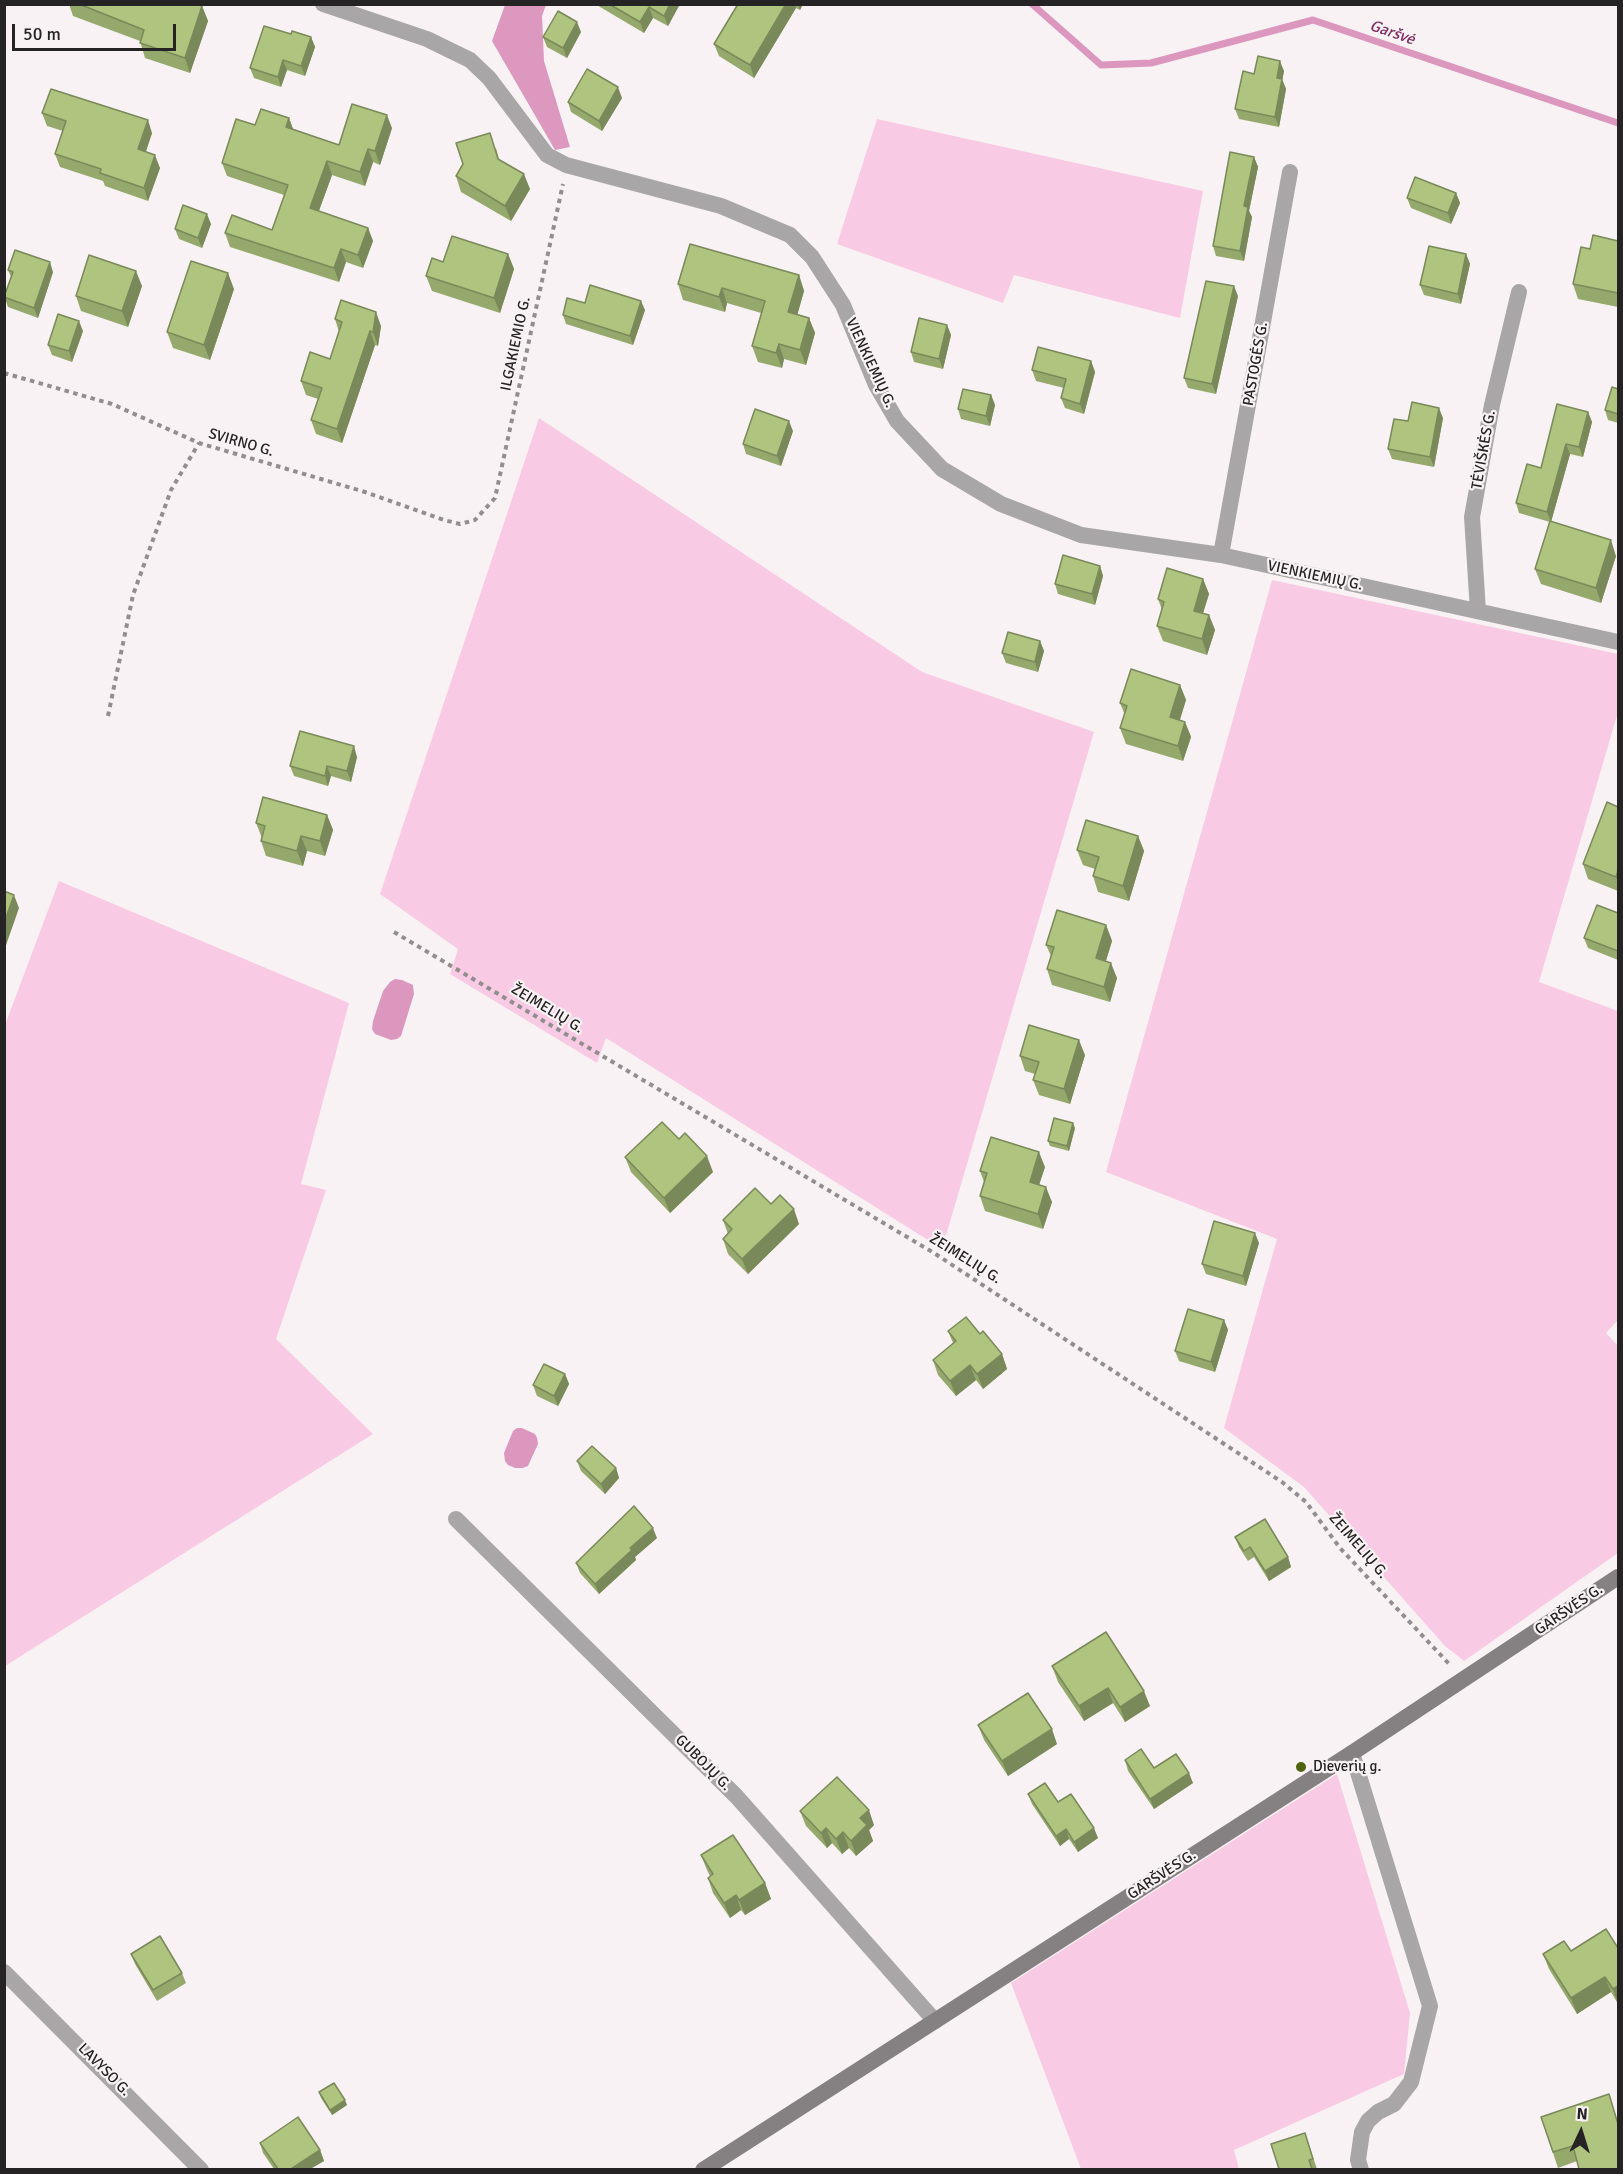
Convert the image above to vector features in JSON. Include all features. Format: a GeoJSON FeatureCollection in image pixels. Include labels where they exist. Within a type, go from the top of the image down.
{"type":"FeatureCollection","features":[{"type":"Feature","properties":{"kind":"main road","name":"GARŠVĖS G."},"geometry":{"type":"LineString","coordinates":[[703,2169],[1352,1753],[1618,1577]]}},
{"type":"Feature","properties":{"kind":"street","name":"VIENKIEMIŲ G."},"geometry":{"type":"LineString","coordinates":[[322,4],[427,39],[470,60],[489,78],[547,155],[566,165],[721,206],[790,235],[812,257],[843,305],[876,385],[897,421],[942,469],[1001,504],[1081,535],[1221,555],[1618,642]]}},
{"type":"Feature","properties":{"kind":"street","name":"PASTOGĖS G."},"geometry":{"type":"LineString","coordinates":[[1221,555],[1290,172]]}},
{"type":"Feature","properties":{"kind":"street","name":"TĖVIŠKĖS G."},"geometry":{"type":"LineString","coordinates":[[1478,611],[1472,517],[1492,405],[1519,292]]}},
{"type":"Feature","properties":{"kind":"street","name":"GUBOJŲ G."},"geometry":{"type":"LineString","coordinates":[[456,1519],[737,1797],[935,2021]]}},
{"type":"Feature","properties":{"kind":"street"},"geometry":{"type":"LineString","coordinates":[[1352,1753],[1430,2006],[1411,2082],[1394,2104],[1378,2112],[1368,2121],[1362,2132],[1358,2160],[1360,2169]]}},
{"type":"Feature","properties":{"kind":"street","name":"LAVYSO G."},"geometry":{"type":"LineString","coordinates":[[4,1972],[201,2169]]}},
{"type":"Feature","properties":{"kind":"path","name":"ILGAKIEMIO G."},"geometry":{"type":"LineString","coordinates":[[475,520],[495,498],[566,165]]}},
{"type":"Feature","properties":{"kind":"path","name":"SVIRNO G."},"geometry":{"type":"LineString","coordinates":[[4,373],[112,404],[199,443],[365,492],[444,520],[460,524],[475,520]]}},
{"type":"Feature","properties":{"kind":"path"},"geometry":{"type":"LineString","coordinates":[[108,716],[133,595],[171,490],[199,443]]}},
{"type":"Feature","properties":{"kind":"path","name":"ŽEIMELIŲ G."},"geometry":{"type":"LineString","coordinates":[[394,932],[934,1253],[1282,1482],[1306,1502],[1340,1548],[1465,1679]]}},
{"type":"Feature","properties":{"kind":"shaded area"},"geometry":{"type":"Polygon","coordinates":[[[505,5],[546,5],[542,16],[544,61],[570,147],[555,150],[492,41],[505,5]]]}},
{"type":"Feature","properties":{"kind":"shaded area"},"geometry":{"type":"Polygon","coordinates":[[[877,119],[1203,191],[1180,318],[1014,275],[1003,303],[837,244],[877,119]]]}},
{"type":"Feature","properties":{"kind":"shaded area"},"geometry":{"type":"Polygon","coordinates":[[[539,418],[922,672],[1094,732],[947,1232],[939,1247],[606,1038],[597,1063],[450,974],[458,949],[380,894],[539,418]]]}},
{"type":"Feature","properties":{"kind":"shaded area"},"geometry":{"type":"Polygon","coordinates":[[[1272,580],[1618,654],[1618,712],[1539,982],[1618,1011],[1618,1320],[1606,1333],[1618,1346],[1618,1553],[1464,1661],[1445,1646],[1304,1487],[1224,1428],[1277,1239],[1106,1172],[1272,580]]]}},
{"type":"Feature","properties":{"kind":"shaded area"},"geometry":{"type":"Polygon","coordinates":[[[59,881],[349,1003],[301,1184],[326,1190],[276,1339],[373,1434],[5,1666],[5,1025],[59,881]]]}},
{"type":"Feature","properties":{"kind":"shaded area"},"geometry":{"type":"Polygon","coordinates":[[[395,979],[413,985],[414,994],[401,1036],[391,1040],[375,1034],[372,1029],[383,991],[395,979]]]}},
{"type":"Feature","properties":{"kind":"shaded area"},"geometry":{"type":"Polygon","coordinates":[[[517,1428],[535,1434],[538,1444],[528,1466],[523,1468],[515,1468],[505,1461],[504,1453],[513,1431],[517,1428]]]}},
{"type":"Feature","properties":{"kind":"shaded area"},"geometry":{"type":"Polygon","coordinates":[[[1337,1774],[1410,2013],[1404,2074],[1234,2150],[1239,2169],[1081,2169],[1011,1983],[1337,1774]]]}},
{"type":"Feature","properties":{"kind":"building"},"geometry":{"type":"Polygon","coordinates":[[[79,4],[198,4],[202,6],[185,58],[140,43],[144,30],[79,4]]]}},
{"type":"Feature","properties":{"kind":"building"},"geometry":{"type":"Polygon","coordinates":[[[609,4],[670,4],[664,16],[649,7],[640,22],[609,4]]]}},
{"type":"Feature","properties":{"kind":"building"},"geometry":{"type":"Polygon","coordinates":[[[738,4],[786,4],[750,65],[714,44],[738,4]]]}},
{"type":"Feature","properties":{"kind":"building"},"geometry":{"type":"Polygon","coordinates":[[[558,11],[577,22],[563,48],[543,37],[558,11]]]}},
{"type":"Feature","properties":{"kind":"building"},"geometry":{"type":"Polygon","coordinates":[[[264,26],[311,37],[301,66],[283,60],[278,77],[250,68],[264,26]]]}},
{"type":"Feature","properties":{"kind":"building"},"geometry":{"type":"Polygon","coordinates":[[[1258,56],[1280,61],[1277,78],[1282,79],[1275,117],[1235,109],[1243,71],[1254,74],[1258,56]]]}},
{"type":"Feature","properties":{"kind":"building"},"geometry":{"type":"Polygon","coordinates":[[[587,69],[618,87],[599,121],[568,102],[587,69]]]}},
{"type":"Feature","properties":{"kind":"building"},"geometry":{"type":"Polygon","coordinates":[[[51,89],[148,120],[138,149],[155,155],[144,188],[100,173],[101,169],[55,154],[66,121],[42,113],[51,89]]]}},
{"type":"Feature","properties":{"kind":"building"},"geometry":{"type":"Polygon","coordinates":[[[352,104],[387,115],[375,151],[368,149],[360,172],[327,161],[310,208],[368,228],[358,255],[341,249],[334,268],[225,233],[232,215],[272,230],[288,185],[222,163],[236,119],[255,125],[261,109],[289,118],[286,127],[339,145],[352,104]]]}},
{"type":"Feature","properties":{"kind":"building"},"geometry":{"type":"Polygon","coordinates":[[[490,133],[498,159],[524,174],[505,206],[456,176],[463,164],[456,143],[490,133]]]}},
{"type":"Feature","properties":{"kind":"building"},"geometry":{"type":"Polygon","coordinates":[[[1230,152],[1254,157],[1244,206],[1248,207],[1240,251],[1213,246],[1230,152]]]}},
{"type":"Feature","properties":{"kind":"building"},"geometry":{"type":"Polygon","coordinates":[[[1415,177],[1456,193],[1448,213],[1407,198],[1415,177]]]}},
{"type":"Feature","properties":{"kind":"building"},"geometry":{"type":"Polygon","coordinates":[[[183,205],[207,214],[198,238],[175,229],[183,205]]]}},
{"type":"Feature","properties":{"kind":"building"},"geometry":{"type":"Polygon","coordinates":[[[1593,235],[1618,241],[1618,293],[1573,284],[1581,247],[1590,249],[1593,235]]]}},
{"type":"Feature","properties":{"kind":"building"},"geometry":{"type":"Polygon","coordinates":[[[452,236],[508,254],[494,298],[426,276],[432,258],[443,262],[452,236]]]}},
{"type":"Feature","properties":{"kind":"building"},"geometry":{"type":"Polygon","coordinates":[[[690,244],[799,275],[788,312],[809,318],[800,350],[779,344],[776,353],[752,346],[765,301],[722,288],[719,297],[678,284],[690,244]]]}},
{"type":"Feature","properties":{"kind":"building"},"geometry":{"type":"Polygon","coordinates":[[[1429,246],[1466,254],[1458,294],[1420,285],[1429,246]]]}},
{"type":"Feature","properties":{"kind":"building"},"geometry":{"type":"Polygon","coordinates":[[[15,250],[50,262],[34,308],[4,297],[13,272],[8,270],[15,250]]]}},
{"type":"Feature","properties":{"kind":"building"},"geometry":{"type":"Polygon","coordinates":[[[89,255],[136,271],[122,311],[76,296],[89,255]]]}},
{"type":"Feature","properties":{"kind":"building"},"geometry":{"type":"Polygon","coordinates":[[[191,261],[228,273],[204,345],[167,332],[191,261]]]}},
{"type":"Feature","properties":{"kind":"building"},"geometry":{"type":"Polygon","coordinates":[[[1206,281],[1234,286],[1212,384],[1184,378],[1206,281]]]}},
{"type":"Feature","properties":{"kind":"building"},"geometry":{"type":"Polygon","coordinates":[[[590,285],[641,301],[630,336],[563,315],[567,298],[585,303],[590,285]]]}},
{"type":"Feature","properties":{"kind":"building"},"geometry":{"type":"Polygon","coordinates":[[[341,300],[376,312],[373,332],[370,331],[337,429],[311,420],[322,388],[301,381],[310,352],[330,359],[342,322],[335,319],[341,300]]]}},
{"type":"Feature","properties":{"kind":"building"},"geometry":{"type":"Polygon","coordinates":[[[58,314],[79,321],[69,351],[48,345],[58,314]]]}},
{"type":"Feature","properties":{"kind":"building"},"geometry":{"type":"Polygon","coordinates":[[[919,318],[947,325],[939,359],[911,352],[919,318]]]}},
{"type":"Feature","properties":{"kind":"building"},"geometry":{"type":"Polygon","coordinates":[[[1038,347],[1091,361],[1080,404],[1061,398],[1066,379],[1032,370],[1038,347]]]}},
{"type":"Feature","properties":{"kind":"building"},"geometry":{"type":"Polygon","coordinates":[[[1612,387],[1618,389],[1618,414],[1605,410],[1612,387]]]}},
{"type":"Feature","properties":{"kind":"building"},"geometry":{"type":"Polygon","coordinates":[[[963,389],[991,395],[986,416],[958,409],[963,389]]]}},
{"type":"Feature","properties":{"kind":"building"},"geometry":{"type":"Polygon","coordinates":[[[1412,402],[1439,408],[1430,457],[1388,449],[1394,419],[1408,421],[1412,402]]]}},
{"type":"Feature","properties":{"kind":"building"},"geometry":{"type":"Polygon","coordinates":[[[1557,404],[1588,412],[1579,447],[1566,444],[1547,512],[1516,503],[1527,464],[1541,468],[1557,404]]]}},
{"type":"Feature","properties":{"kind":"building"},"geometry":{"type":"Polygon","coordinates":[[[755,409],[789,421],[777,456],[743,444],[755,409]]]}},
{"type":"Feature","properties":{"kind":"building"},"geometry":{"type":"Polygon","coordinates":[[[1550,521],[1611,540],[1596,588],[1535,569],[1550,521]]]}},
{"type":"Feature","properties":{"kind":"building"},"geometry":{"type":"Polygon","coordinates":[[[1063,555],[1100,566],[1092,594],[1055,584],[1063,555]]]}},
{"type":"Feature","properties":{"kind":"building"},"geometry":{"type":"Polygon","coordinates":[[[1167,568],[1203,579],[1194,611],[1209,615],[1202,639],[1157,626],[1164,602],[1158,599],[1167,568]]]}},
{"type":"Feature","properties":{"kind":"building"},"geometry":{"type":"Polygon","coordinates":[[[1008,632],[1040,641],[1035,662],[1002,653],[1008,632]]]}},
{"type":"Feature","properties":{"kind":"building"},"geometry":{"type":"Polygon","coordinates":[[[1131,669],[1180,685],[1170,717],[1185,722],[1178,746],[1120,728],[1127,706],[1120,703],[1131,669]]]}},
{"type":"Feature","properties":{"kind":"building"},"geometry":{"type":"Polygon","coordinates":[[[300,731],[354,746],[347,771],[327,766],[325,776],[290,766],[300,731]]]}},
{"type":"Feature","properties":{"kind":"building"},"geometry":{"type":"Polygon","coordinates":[[[263,797],[327,815],[320,841],[301,836],[297,851],[261,841],[265,826],[256,823],[263,797]]]}},
{"type":"Feature","properties":{"kind":"building"},"geometry":{"type":"Polygon","coordinates":[[[1607,802],[1618,807],[1616,877],[1583,864],[1607,802]]]}},
{"type":"Feature","properties":{"kind":"building"},"geometry":{"type":"Polygon","coordinates":[[[1086,820],[1138,836],[1123,886],[1093,876],[1099,857],[1077,850],[1086,820]]]}},
{"type":"Feature","properties":{"kind":"building"},"geometry":{"type":"Polygon","coordinates":[[[4,891],[14,895],[4,923],[4,891]]]}},
{"type":"Feature","properties":{"kind":"building"},"geometry":{"type":"Polygon","coordinates":[[[1597,905],[1618,913],[1618,951],[1584,938],[1597,905]]]}},
{"type":"Feature","properties":{"kind":"building"},"geometry":{"type":"Polygon","coordinates":[[[1057,910],[1106,925],[1096,958],[1111,963],[1104,987],[1047,969],[1054,947],[1046,945],[1057,910]]]}},
{"type":"Feature","properties":{"kind":"building"},"geometry":{"type":"Polygon","coordinates":[[[1029,1025],[1079,1040],[1064,1089],[1033,1080],[1039,1062],[1020,1056],[1029,1025]]]}},
{"type":"Feature","properties":{"kind":"building"},"geometry":{"type":"Polygon","coordinates":[[[1054,1118],[1073,1123],[1067,1146],[1048,1141],[1054,1118]]]}},
{"type":"Feature","properties":{"kind":"building"},"geometry":{"type":"Polygon","coordinates":[[[662,1122],[679,1139],[685,1133],[707,1156],[664,1198],[625,1157],[662,1122]]]}},
{"type":"Feature","properties":{"kind":"building"},"geometry":{"type":"Polygon","coordinates":[[[991,1137],[1039,1152],[1030,1182],[1046,1187],[1038,1214],[980,1196],[987,1173],[980,1171],[991,1137]]]}},
{"type":"Feature","properties":{"kind":"building"},"geometry":{"type":"Polygon","coordinates":[[[755,1188],[771,1204],[780,1195],[794,1209],[742,1259],[723,1239],[732,1229],[723,1220],[755,1188]]]}},
{"type":"Feature","properties":{"kind":"building"},"geometry":{"type":"Polygon","coordinates":[[[1214,1221],[1255,1233],[1243,1276],[1202,1264],[1214,1221]]]}},
{"type":"Feature","properties":{"kind":"building"},"geometry":{"type":"Polygon","coordinates":[[[1188,1309],[1224,1320],[1211,1362],[1175,1351],[1188,1309]]]}},
{"type":"Feature","properties":{"kind":"building"},"geometry":{"type":"Polygon","coordinates":[[[966,1317],[980,1334],[983,1331],[1002,1354],[977,1374],[970,1365],[950,1381],[933,1360],[956,1341],[948,1331],[966,1317]]]}},
{"type":"Feature","properties":{"kind":"building"},"geometry":{"type":"Polygon","coordinates":[[[544,1364],[565,1374],[554,1396],[533,1385],[544,1364]]]}},
{"type":"Feature","properties":{"kind":"building"},"geometry":{"type":"Polygon","coordinates":[[[592,1446],[616,1468],[601,1484],[577,1461],[592,1446]]]}},
{"type":"Feature","properties":{"kind":"building"},"geometry":{"type":"Polygon","coordinates":[[[634,1506],[653,1528],[595,1584],[576,1563],[634,1506]]]}},
{"type":"Feature","properties":{"kind":"building"},"geometry":{"type":"Polygon","coordinates":[[[1265,1519],[1288,1557],[1265,1571],[1250,1547],[1244,1551],[1235,1537],[1265,1519]]]}},
{"type":"Feature","properties":{"kind":"building"},"geometry":{"type":"Polygon","coordinates":[[[1106,1632],[1144,1691],[1120,1707],[1108,1688],[1079,1706],[1052,1666],[1106,1632]]]}},
{"type":"Feature","properties":{"kind":"building"},"geometry":{"type":"Polygon","coordinates":[[[1028,1693],[1052,1729],[1002,1761],[978,1725],[1028,1693]]]}},
{"type":"Feature","properties":{"kind":"building"},"geometry":{"type":"Polygon","coordinates":[[[1141,1749],[1154,1768],[1176,1754],[1189,1773],[1150,1799],[1125,1760],[1141,1749]]]}},
{"type":"Feature","properties":{"kind":"building"},"geometry":{"type":"Polygon","coordinates":[[[837,1777],[869,1810],[860,1818],[867,1825],[851,1841],[843,1832],[836,1839],[826,1828],[821,1833],[800,1811],[837,1777]]]}},
{"type":"Feature","properties":{"kind":"building"},"geometry":{"type":"Polygon","coordinates":[[[1045,1783],[1058,1802],[1071,1794],[1094,1828],[1074,1842],[1066,1829],[1056,1836],[1028,1794],[1045,1783]]]}},
{"type":"Feature","properties":{"kind":"building"},"geometry":{"type":"Polygon","coordinates":[[[733,1835],[765,1883],[739,1900],[736,1895],[724,1903],[708,1878],[713,1874],[701,1855],[733,1835]]]}},
{"type":"Feature","properties":{"kind":"building"},"geometry":{"type":"Polygon","coordinates":[[[1606,1929],[1618,1948],[1618,1986],[1613,1989],[1605,1977],[1571,1998],[1543,1954],[1564,1941],[1571,1951],[1606,1929]]]}},
{"type":"Feature","properties":{"kind":"building"},"geometry":{"type":"Polygon","coordinates":[[[160,1936],[182,1973],[153,1990],[131,1954],[160,1936]]]}},
{"type":"Feature","properties":{"kind":"building"},"geometry":{"type":"Polygon","coordinates":[[[334,2083],[345,2100],[330,2110],[319,2092],[334,2083]]]}},
{"type":"Feature","properties":{"kind":"building"},"geometry":{"type":"Polygon","coordinates":[[[1609,2094],[1618,2124],[1618,2169],[1579,2169],[1573,2146],[1553,2152],[1541,2117],[1609,2094]]]}},
{"type":"Feature","properties":{"kind":"building"},"geometry":{"type":"Polygon","coordinates":[[[298,2117],[320,2150],[291,2169],[278,2169],[260,2143],[298,2117]]]}},
{"type":"Feature","properties":{"kind":"building"},"geometry":{"type":"Polygon","coordinates":[[[1305,2133],[1313,2159],[1309,2160],[1312,2169],[1279,2169],[1271,2144],[1305,2133]]]}},
{"type":"Feature","properties":{"kind":"waterway","name":"Garšvė"},"geometry":{"type":"LineString","coordinates":[[1032,4],[1101,65],[1151,63],[1313,20],[1618,123]]}},
{"type":"Feature","properties":{"kind":"place","name":"Dieverių g."},"geometry":{"type":"Point","coordinates":[1301,1767]}}]}
